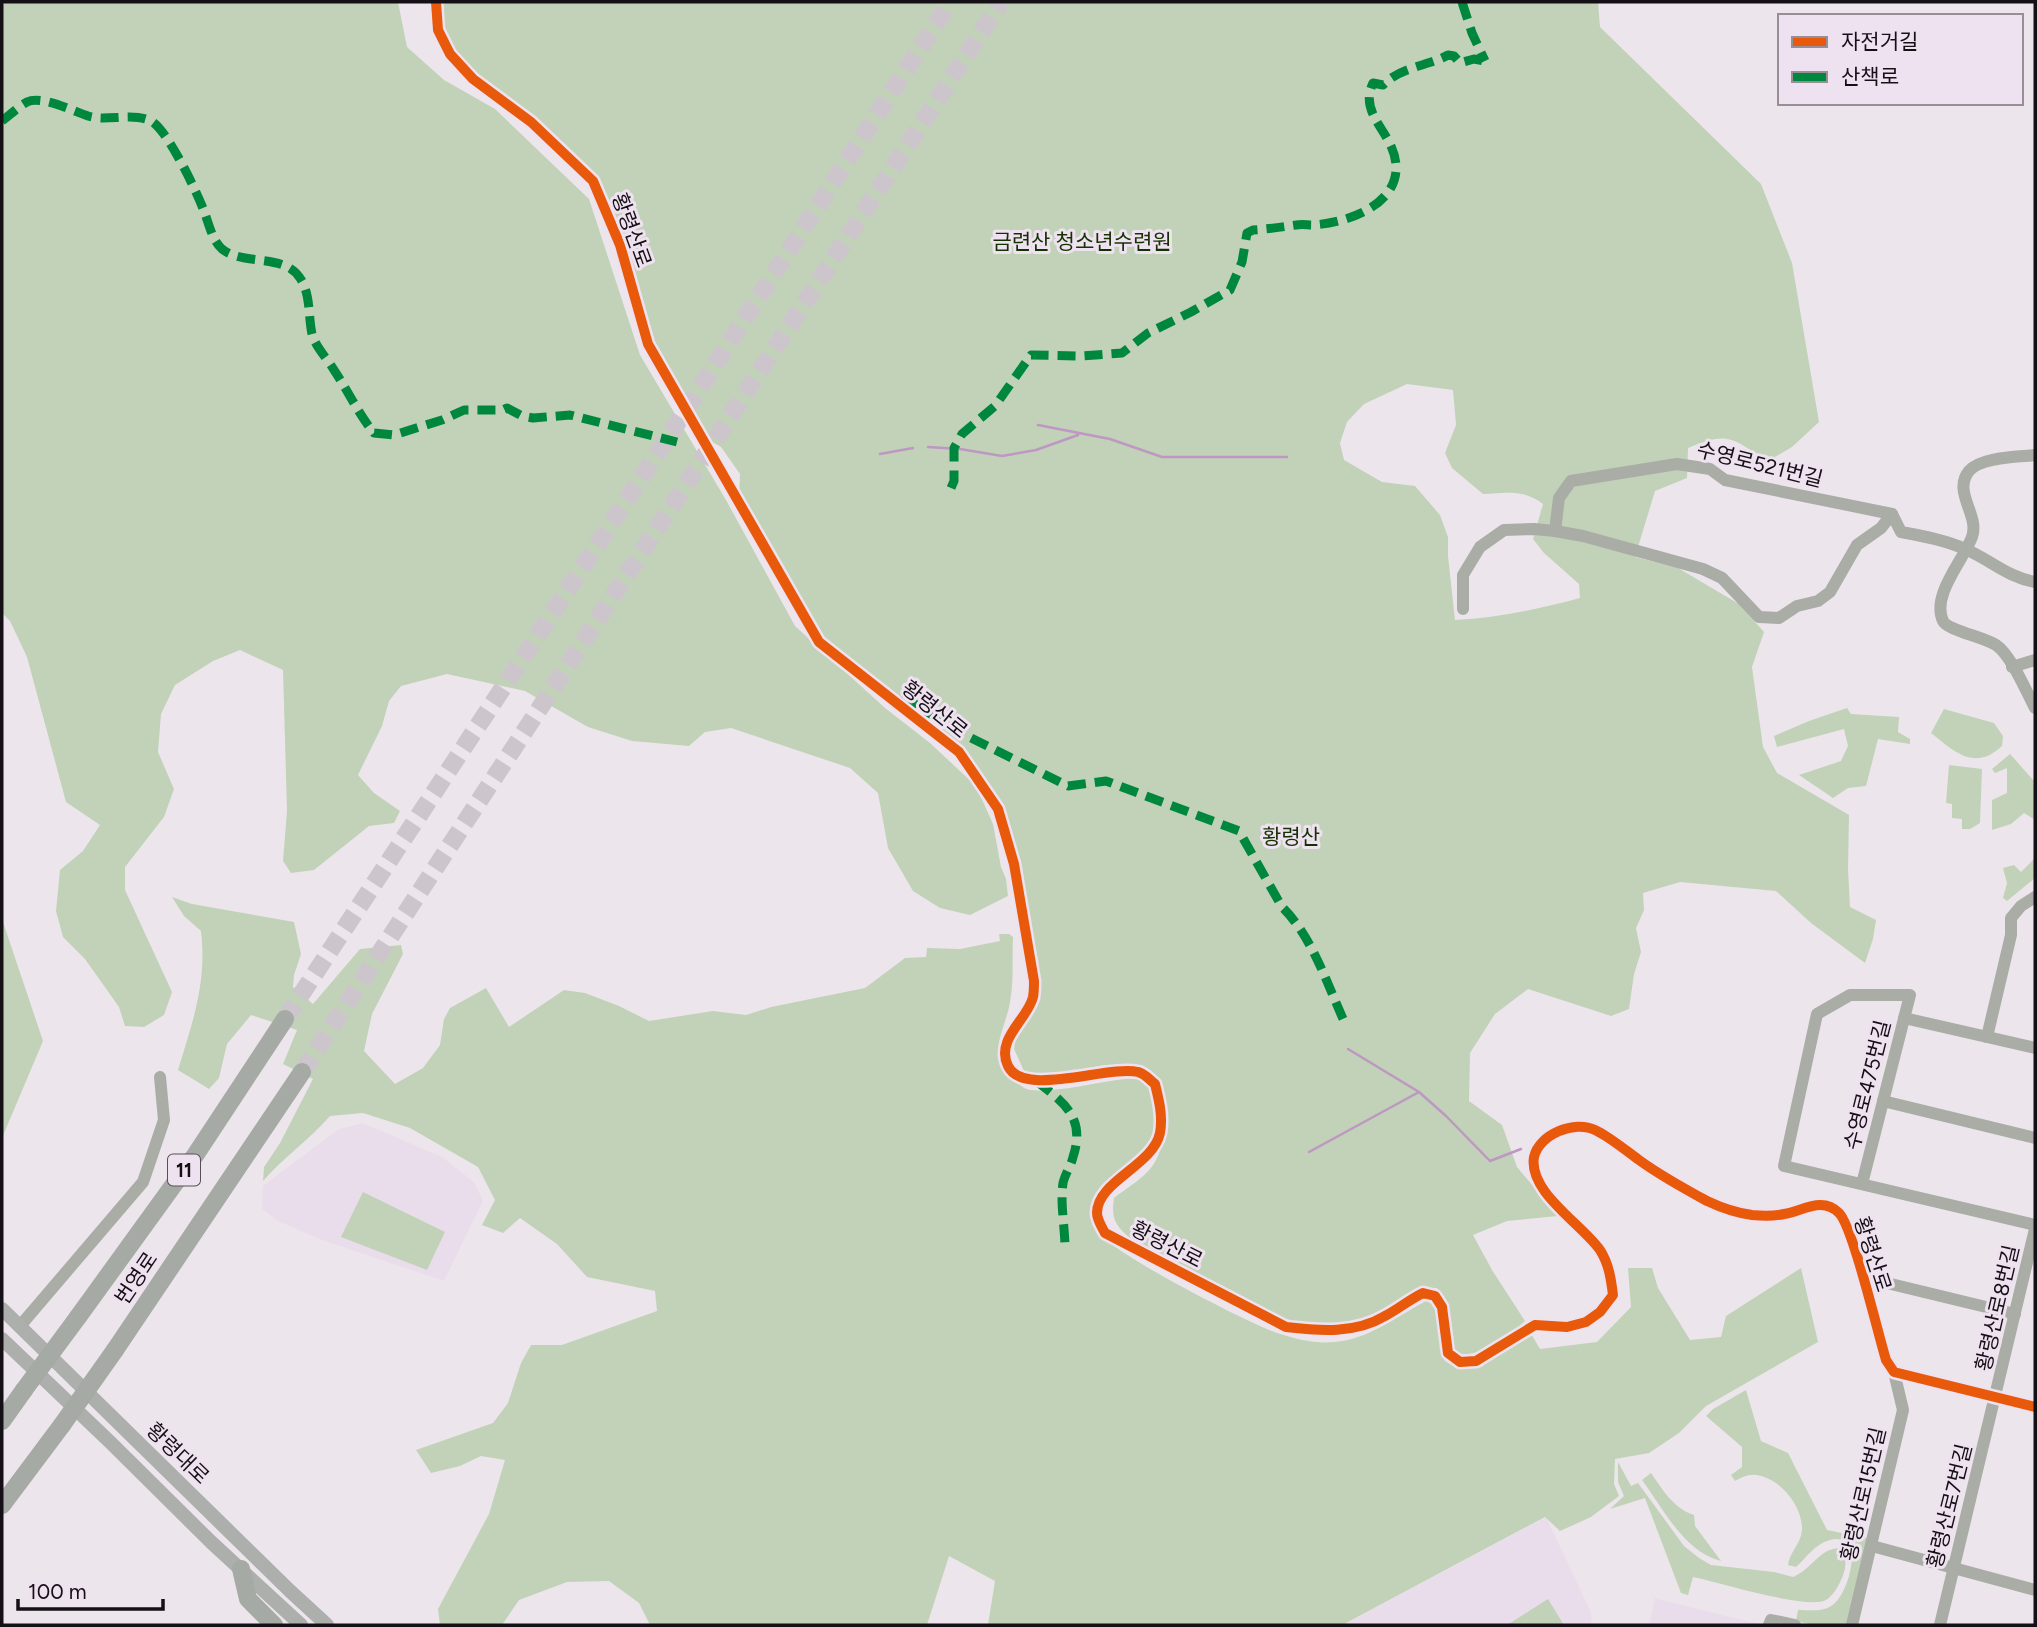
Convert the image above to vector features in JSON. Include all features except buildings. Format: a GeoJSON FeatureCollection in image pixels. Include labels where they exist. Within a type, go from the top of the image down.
{"type":"FeatureCollection","features":[{"type":"Feature","properties":{"kind":"highway","name":"번영로"},"geometry":{"type":"LineString","coordinates":[[4,1418],[195,1154],[285,1019]]}},
{"type":"Feature","properties":{"kind":"highway","name":"번영로"},"geometry":{"type":"LineString","coordinates":[[2,1505],[115,1350],[302,1072]]}},
{"type":"Feature","properties":{"kind":"highway"},"geometry":{"type":"LineString","coordinates":[[241,1569],[248,1599],[274,1625]]}},
{"type":"Feature","properties":{"kind":"main road","name":"황령대로"},"geometry":{"type":"LineString","coordinates":[[2,1309],[327,1625]]}},
{"type":"Feature","properties":{"kind":"main road","name":"황령대로"},"geometry":{"type":"LineString","coordinates":[[3,1342],[301,1625]]}},
{"type":"Feature","properties":{"kind":"street","name":"황령산로"},"geometry":{"type":"LineString","coordinates":[[436,2],[438,30],[450,54],[473,79],[531,122],[593,181],[620,245],[648,344],[819,642],[959,752],[998,809],[1014,864],[1034,981],[1033,999],[1007,1044],[1008,1066],[1015,1074],[1036,1081],[1116,1071],[1140,1072],[1155,1084],[1161,1109],[1160,1135],[1146,1156],[1098,1202],[1097,1216],[1105,1233],[1286,1326],[1319,1331],[1359,1327],[1385,1316],[1423,1293],[1435,1296],[1442,1307],[1448,1353],[1460,1362],[1476,1361],[1535,1325],[1567,1327],[1586,1322],[1601,1312],[1613,1295],[1610,1270],[1600,1250],[1545,1192],[1535,1172],[1537,1149],[1554,1133],[1573,1127],[1593,1129],[1669,1181],[1725,1210],[1754,1215],[1786,1214],[1811,1205],[1824,1205],[1839,1213],[1849,1233],[1885,1360],[1894,1372]]}},
{"type":"Feature","properties":{"kind":"street"},"geometry":{"type":"LineString","coordinates":[[2035,455],[1991,460],[1974,466],[1967,472],[1962,489],[1972,518],[1973,534],[1941,601],[1942,621],[1947,627],[1977,635],[2002,650],[2035,709]]}},
{"type":"Feature","properties":{"kind":"street","name":"수영로521번길"},"geometry":{"type":"LineString","coordinates":[[1555,531],[1559,498],[1571,481],[1677,464],[1710,469],[1725,480],[1892,514]]}},
{"type":"Feature","properties":{"kind":"street"},"geometry":{"type":"LineString","coordinates":[[1463,609],[1463,575],[1480,547],[1504,530],[1534,529],[1583,536],[1703,569],[1722,578],[1759,617],[1779,618],[1797,606],[1818,601],[1830,592],[1857,545],[1881,527],[1892,514],[1900,532],[1923,536],[1967,550],[2017,579],[2035,582]]}},
{"type":"Feature","properties":{"kind":"street"},"geometry":{"type":"LineString","coordinates":[[2012,667],[2035,660]]}},
{"type":"Feature","properties":{"kind":"street"},"geometry":{"type":"LineString","coordinates":[[1987,1037],[2011,935],[2011,918],[2021,906],[2035,897]]}},
{"type":"Feature","properties":{"kind":"street","name":"수영로475번길"},"geometry":{"type":"LineString","coordinates":[[1862,1184],[1910,995],[1850,995],[1817,1014],[1784,1166],[2035,1227]]}},
{"type":"Feature","properties":{"kind":"street"},"geometry":{"type":"LineString","coordinates":[[1904,1018],[2035,1048]]}},
{"type":"Feature","properties":{"kind":"street"},"geometry":{"type":"LineString","coordinates":[[20,1326],[143,1182],[164,1120],[160,1077]]}},
{"type":"Feature","properties":{"kind":"street"},"geometry":{"type":"LineString","coordinates":[[1883,1101],[2035,1138]]}},
{"type":"Feature","properties":{"kind":"street","name":"황령산로8번길"},"geometry":{"type":"LineString","coordinates":[[1996,1397],[2035,1227]]}},
{"type":"Feature","properties":{"kind":"street"},"geometry":{"type":"LineString","coordinates":[[1862,1278],[2015,1314]]}},
{"type":"Feature","properties":{"kind":"street"},"geometry":{"type":"LineString","coordinates":[[1894,1372],[2035,1407]]}},
{"type":"Feature","properties":{"kind":"street","name":"황령산로15번길"},"geometry":{"type":"LineString","coordinates":[[1853,1625],[1903,1410],[1894,1372]]}},
{"type":"Feature","properties":{"kind":"street","name":"황령산로7번길"},"geometry":{"type":"LineString","coordinates":[[1940,1625],[1996,1397]]}},
{"type":"Feature","properties":{"kind":"street"},"geometry":{"type":"LineString","coordinates":[[1872,1546],[2035,1590]]}},
{"type":"Feature","properties":{"kind":"street"},"geometry":{"type":"LineString","coordinates":[[1770,1623],[1795,1625]]}},
{"type":"Feature","properties":{"kind":"shaded area"},"geometry":{"type":"Polygon","coordinates":[[[363,1123],[442,1157],[474,1182],[483,1201],[444,1281],[322,1240],[278,1221],[262,1209],[263,1186],[339,1129],[363,1123]]]}},
{"type":"Feature","properties":{"kind":"shaded area"},"geometry":{"type":"Polygon","coordinates":[[[1546,1517],[1591,1612],[1592,1625],[1345,1624],[1546,1517]]]}},
{"type":"Feature","properties":{"kind":"shaded area"},"geometry":{"type":"Polygon","coordinates":[[[1655,1598],[1759,1624],[1759,1625],[1649,1625],[1655,1598]]]}},
{"type":"Feature","properties":{"kind":"green space"},"geometry":{"type":"Polygon","coordinates":[[[2,2],[398,2],[407,47],[444,80],[495,109],[589,199],[640,355],[726,500],[795,626],[976,786],[993,824],[1008,896],[970,915],[940,908],[913,891],[888,848],[878,793],[850,768],[731,728],[705,732],[689,746],[632,741],[588,727],[525,691],[447,674],[401,686],[389,701],[382,726],[358,775],[374,793],[400,811],[394,823],[369,826],[314,870],[291,873],[283,861],[287,811],[283,670],[240,650],[213,661],[175,685],[161,714],[158,752],[174,789],[164,817],[125,867],[125,890],[172,992],[164,1015],[144,1027],[125,1026],[119,1007],[85,959],[63,937],[56,911],[60,870],[83,851],[100,825],[66,802],[27,657],[10,621],[2,613],[2,2]]]}},
{"type":"Feature","properties":{"kind":"green space","name":"황령산"},"geometry":{"type":"Polygon","coordinates":[[[442,2],[1598,2],[1600,27],[1761,184],[1792,263],[1819,422],[1792,447],[1768,461],[1738,442],[1722,438],[1688,448],[1687,478],[1655,491],[1635,557],[1678,568],[1739,604],[1764,632],[1752,667],[1763,747],[1777,773],[1849,815],[1850,907],[1876,920],[1865,963],[1811,923],[1776,891],[1680,882],[1643,893],[1644,910],[1636,928],[1641,952],[1634,974],[1629,1009],[1611,1016],[1528,989],[1495,1014],[1470,1053],[1469,1101],[1502,1125],[1517,1167],[1558,1216],[1507,1221],[1473,1235],[1525,1321],[1485,1349],[1458,1354],[1452,1346],[1448,1316],[1437,1288],[1415,1291],[1388,1308],[1363,1318],[1322,1324],[1295,1321],[1282,1318],[1132,1240],[1116,1222],[1113,1212],[1114,1198],[1148,1171],[1160,1151],[1165,1122],[1162,1083],[1141,1065],[1105,1065],[1062,1073],[1031,1075],[1024,1071],[1014,1049],[1016,1037],[1035,1008],[1022,866],[1001,804],[964,752],[824,640],[739,498],[740,474],[721,447],[709,440],[657,348],[606,198],[524,109],[484,79],[456,52],[442,21],[442,2]],[[1407,384],[1364,404],[1347,422],[1340,443],[1344,460],[1382,482],[1415,486],[1440,515],[1448,537],[1455,620],[1518,612],[1580,598],[1579,584],[1544,553],[1533,539],[1543,504],[1522,494],[1483,494],[1452,468],[1445,453],[1456,425],[1453,390],[1407,384]]]}},
{"type":"Feature","properties":{"kind":"green space"},"geometry":{"type":"Polygon","coordinates":[[[1847,708],[1851,714],[1899,717],[1898,732],[1910,739],[1910,744],[1878,739],[1866,786],[1848,788],[1833,798],[1799,775],[1841,761],[1848,746],[1844,729],[1777,747],[1774,736],[1847,708]]]}},
{"type":"Feature","properties":{"kind":"green space"},"geometry":{"type":"Polygon","coordinates":[[[1944,709],[1994,723],[2003,736],[2002,746],[1992,754],[1982,757],[1973,758],[1956,752],[1931,733],[1944,709]]]}},
{"type":"Feature","properties":{"kind":"green space"},"geometry":{"type":"Polygon","coordinates":[[[2010,754],[2035,782],[2035,820],[2024,813],[2011,824],[1992,830],[1992,800],[2007,793],[2007,768],[1995,773],[1992,769],[2010,754]]]}},
{"type":"Feature","properties":{"kind":"green space"},"geometry":{"type":"Polygon","coordinates":[[[1949,765],[1982,769],[1980,823],[1970,829],[1962,829],[1962,819],[1952,818],[1952,804],[1946,803],[1949,765]]]}},
{"type":"Feature","properties":{"kind":"green space"},"geometry":{"type":"Polygon","coordinates":[[[2035,858],[2035,878],[2007,901],[2003,898],[2007,883],[2003,868],[2014,865],[2021,872],[2035,858]]]}},
{"type":"Feature","properties":{"kind":"green space"},"geometry":{"type":"Polygon","coordinates":[[[172,897],[192,904],[294,922],[301,954],[293,987],[313,1004],[360,949],[401,945],[403,954],[372,1014],[364,1051],[395,1084],[423,1068],[440,1045],[444,1019],[450,1008],[486,988],[509,1027],[564,990],[585,993],[649,1021],[713,1011],[746,1015],[771,1007],[865,988],[905,958],[926,957],[927,948],[960,949],[1000,941],[999,934],[1009,934],[1013,937],[1012,986],[999,1043],[999,1062],[1012,1079],[1030,1090],[1142,1078],[1151,1088],[1155,1095],[1158,1117],[1152,1136],[1140,1153],[1096,1196],[1090,1211],[1094,1228],[1123,1252],[1209,1301],[1277,1333],[1327,1342],[1359,1337],[1426,1301],[1436,1306],[1441,1353],[1445,1361],[1457,1368],[1482,1367],[1495,1353],[1530,1332],[1540,1349],[1597,1342],[1631,1307],[1628,1268],[1652,1268],[1658,1288],[1690,1340],[1721,1337],[1726,1316],[1801,1268],[1818,1342],[1706,1406],[1679,1433],[1649,1453],[1615,1459],[1614,1484],[1619,1496],[1591,1517],[1560,1531],[1545,1517],[1346,1625],[988,1625],[995,1581],[949,1556],[927,1625],[650,1625],[639,1603],[609,1581],[567,1582],[519,1600],[502,1625],[440,1625],[438,1609],[489,1514],[505,1460],[481,1456],[460,1466],[431,1473],[416,1450],[493,1423],[508,1403],[521,1363],[531,1345],[562,1345],[657,1311],[655,1291],[587,1277],[557,1244],[520,1218],[503,1233],[482,1225],[495,1200],[478,1167],[410,1128],[363,1113],[330,1116],[263,1181],[264,1167],[280,1143],[313,1079],[283,1064],[297,1030],[251,1015],[227,1044],[219,1078],[209,1089],[178,1070],[197,1001],[202,950],[201,931],[184,916],[172,897]]]}},
{"type":"Feature","properties":{"kind":"green space"},"geometry":{"type":"Polygon","coordinates":[[[2,919],[43,1041],[2,1138],[2,919]]]}},
{"type":"Feature","properties":{"kind":"green space"},"geometry":{"type":"Polygon","coordinates":[[[363,1192],[445,1232],[427,1270],[341,1237],[363,1192]]]}},
{"type":"Feature","properties":{"kind":"green space"},"geometry":{"type":"Polygon","coordinates":[[[1746,1390],[1761,1441],[1788,1453],[1827,1530],[1871,1539],[1851,1625],[1813,1625],[1796,1621],[1798,1610],[1823,1609],[1838,1600],[1849,1578],[1851,1554],[1848,1545],[1841,1540],[1830,1540],[1816,1547],[1796,1567],[1788,1565],[1800,1540],[1802,1530],[1799,1512],[1781,1487],[1765,1477],[1751,1475],[1735,1481],[1731,1475],[1742,1467],[1742,1447],[1706,1416],[1746,1390]]]}},
{"type":"Feature","properties":{"kind":"green space"},"geometry":{"type":"Polygon","coordinates":[[[1618,1462],[1631,1486],[1638,1483],[1684,1546],[1711,1565],[1774,1572],[1793,1577],[1826,1552],[1839,1548],[1845,1558],[1842,1578],[1831,1596],[1816,1602],[1762,1594],[1693,1577],[1688,1595],[1681,1593],[1645,1498],[1610,1509],[1624,1496],[1618,1482],[1618,1462]]]}},
{"type":"Feature","properties":{"kind":"green space"},"geometry":{"type":"Polygon","coordinates":[[[1651,1473],[1674,1503],[1694,1515],[1695,1526],[1721,1561],[1696,1548],[1676,1528],[1642,1480],[1651,1473]]]}},
{"type":"Feature","properties":{"kind":"green space"},"geometry":{"type":"Polygon","coordinates":[[[1548,1599],[1564,1625],[1507,1625],[1548,1599]]]}},
{"type":"Feature","properties":{"kind":"waterway"},"geometry":{"type":"LineString","coordinates":[[1038,425],[1110,439],[1162,457],[1287,457]]}},
{"type":"Feature","properties":{"kind":"waterway"},"geometry":{"type":"LineString","coordinates":[[928,447],[1002,456],[1036,450],[1078,435]]}},
{"type":"Feature","properties":{"kind":"waterway"},"geometry":{"type":"LineString","coordinates":[[880,454],[913,448]]}},
{"type":"Feature","properties":{"kind":"waterway"},"geometry":{"type":"LineString","coordinates":[[1348,1049],[1419,1092],[1490,1161],[1521,1149]]}},
{"type":"Feature","properties":{"kind":"waterway"},"geometry":{"type":"LineString","coordinates":[[1309,1152],[1419,1092]]}},
{"type":"Feature","properties":{"kind":"tunnel"},"geometry":{"type":"LineString","coordinates":[[285,1019],[950,2]]}},
{"type":"Feature","properties":{"kind":"tunnel"},"geometry":{"type":"LineString","coordinates":[[302,1072],[1001,2]]}},
{"type":"Feature","properties":{"kind":"marked path"},"geometry":{"type":"LineString","coordinates":[[1462,2],[1485,61]]}},
{"type":"Feature","properties":{"kind":"marked path"},"geometry":{"type":"LineString","coordinates":[[951,488],[954,481],[954,448],[962,434],[995,406],[1031,355],[1122,353],[1148,333],[1230,290],[1242,262],[1247,233],[1253,230],[1328,223],[1362,213],[1376,204],[1387,193],[1394,180],[1396,164],[1391,146],[1371,109],[1369,101],[1373,83],[1383,85],[1406,70],[1448,55],[1454,56],[1460,63],[1474,59],[1485,61]]}},
{"type":"Feature","properties":{"kind":"marked path"},"geometry":{"type":"LineString","coordinates":[[2,121],[33,100],[57,104],[95,118],[144,118],[158,126],[181,162],[213,236],[222,249],[241,257],[284,265],[300,278],[308,298],[314,339],[374,433],[394,435],[464,410],[507,408],[533,418],[570,415],[677,442]]}},
{"type":"Feature","properties":{"kind":"marked path"},"geometry":{"type":"LineString","coordinates":[[902,696],[961,733],[1068,786],[1106,781],[1239,831],[1282,907],[1310,946],[1344,1021]]}},
{"type":"Feature","properties":{"kind":"marked path"},"geometry":{"type":"LineString","coordinates":[[1036,1081],[1070,1112],[1077,1132],[1073,1157],[1063,1183],[1065,1249]]}},
{"type":"Feature","properties":{"kind":"cycle path"},"geometry":{"type":"LineString","coordinates":[[436,2],[438,30],[450,54],[473,79],[531,122],[593,181],[620,245],[648,344],[819,642],[959,752],[998,809],[1014,864],[1034,981],[1030,1005],[1006,1047],[1008,1066],[1017,1075],[1030,1079],[1048,1080],[1124,1071],[1145,1075],[1155,1084],[1161,1114],[1160,1133],[1147,1155],[1115,1182],[1099,1202],[1097,1216],[1105,1233],[1286,1327],[1324,1330],[1362,1326],[1374,1322],[1423,1293],[1435,1296],[1442,1307],[1448,1353],[1460,1362],[1476,1361],[1535,1325],[1567,1327],[1586,1322],[1600,1312],[1613,1295],[1608,1266],[1600,1250],[1548,1195],[1534,1170],[1537,1149],[1550,1136],[1568,1128],[1587,1127],[1606,1136],[1672,1182],[1729,1210],[1768,1216],[1819,1205],[1833,1208],[1845,1222],[1851,1238],[1886,1360],[1894,1372],[2035,1407]]}},
{"type":"Feature","properties":{"kind":"park label","name":"금련산 청소년수련원"},"geometry":{"type":"Point","coordinates":[1082,241]}}]}
